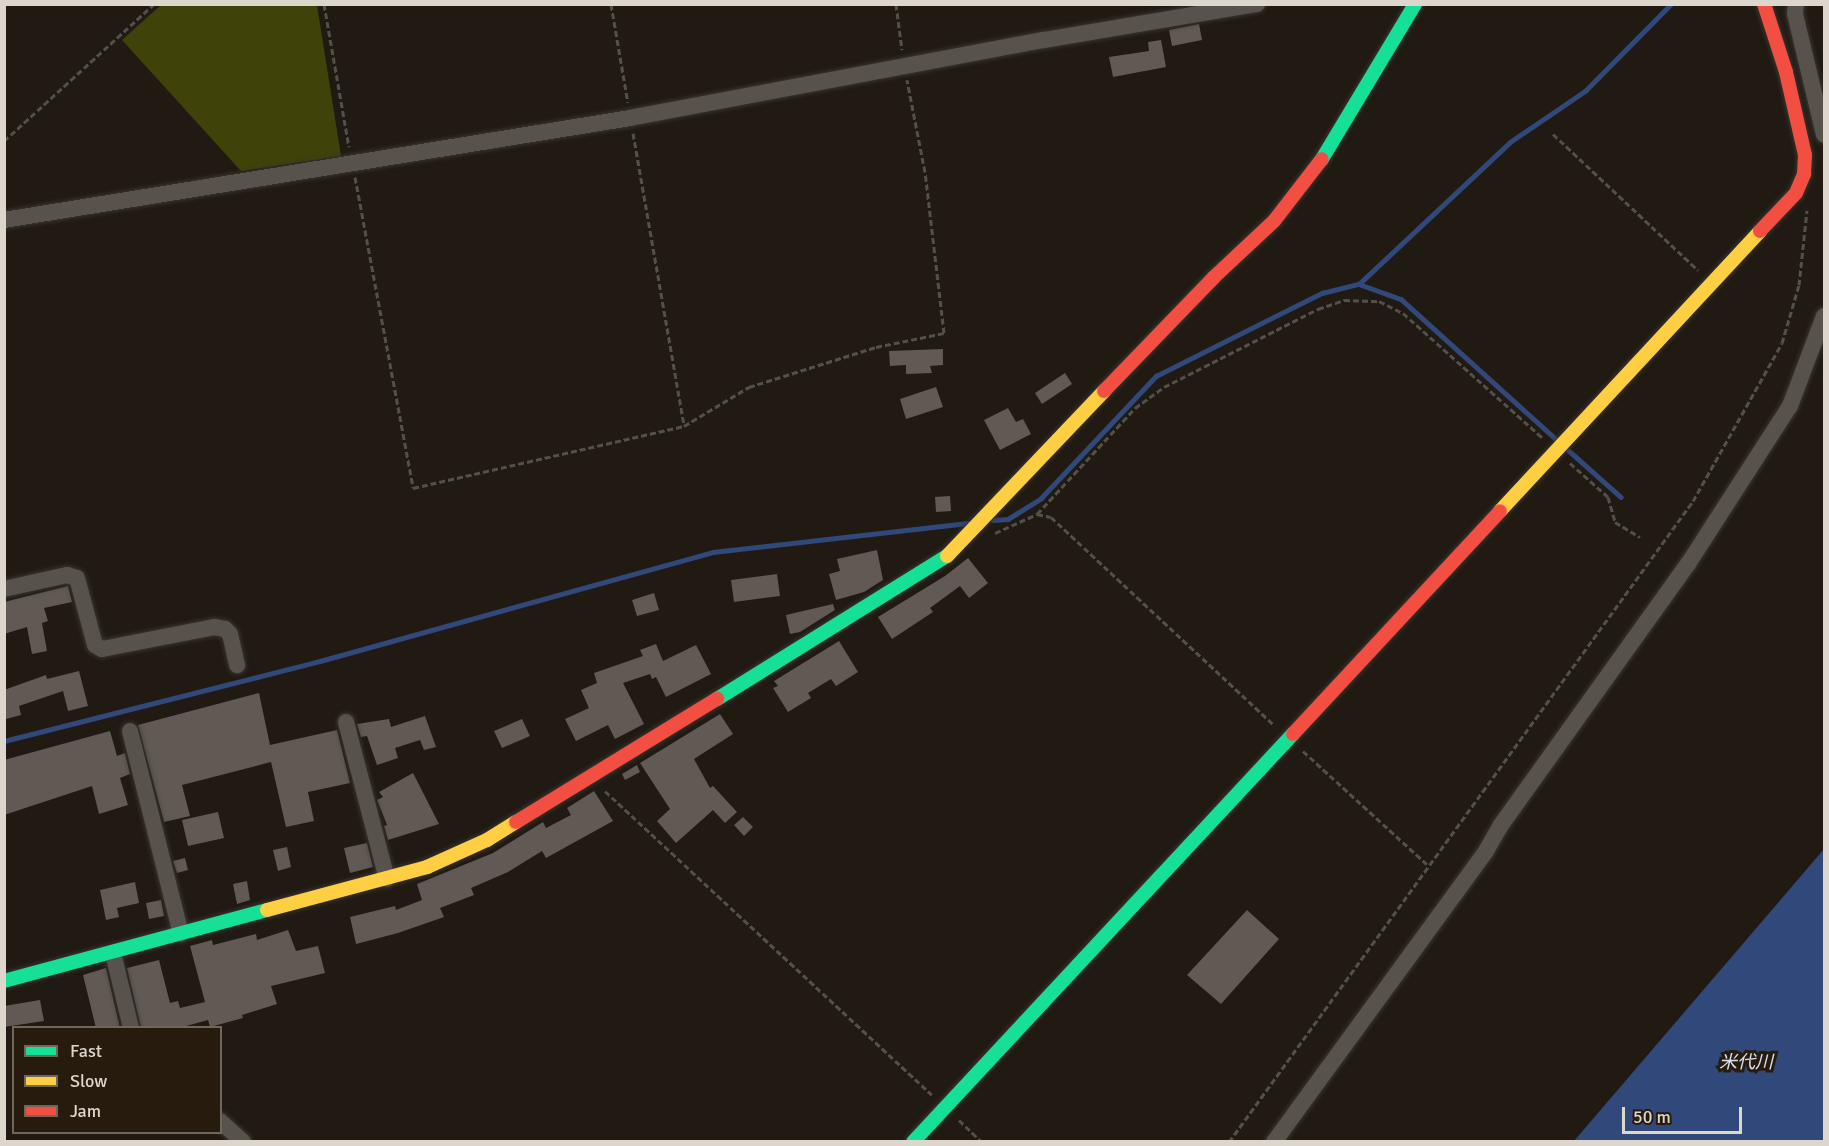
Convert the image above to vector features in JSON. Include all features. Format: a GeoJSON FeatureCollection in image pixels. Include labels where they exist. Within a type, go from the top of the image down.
{"type":"FeatureCollection","features":[{"type":"Feature","properties":{"kind":"street"},"geometry":{"type":"LineString","coordinates":[[4,220],[353,165],[618,120],[904,66],[1257,4]]}},
{"type":"Feature","properties":{"kind":"street"},"geometry":{"type":"LineString","coordinates":[[4,981],[427,867],[487,840],[588,775],[931,568],[955,550],[989,510],[1213,278],[1274,221],[1322,159],[1415,4]]}},
{"type":"Feature","properties":{"kind":"street"},"geometry":{"type":"LineString","coordinates":[[913,1142],[1796,193],[1804,174],[1805,155],[1786,72],[1765,6],[1796,9],[1824,135]]}},
{"type":"Feature","properties":{"kind":"street"},"geometry":{"type":"LineString","coordinates":[[1274,1142],[1486,851],[1501,825],[1688,564],[1790,406],[1824,316]]}},
{"type":"Feature","properties":{"kind":"street"},"geometry":{"type":"LineString","coordinates":[[4,590],[67,576],[77,578],[94,645],[102,649],[214,627],[225,629],[230,634],[237,665]]}},
{"type":"Feature","properties":{"kind":"street"},"geometry":{"type":"LineString","coordinates":[[346,722],[387,879]]}},
{"type":"Feature","properties":{"kind":"street"},"geometry":{"type":"LineString","coordinates":[[130,731],[181,934]]}},
{"type":"Feature","properties":{"kind":"street"},"geometry":{"type":"LineString","coordinates":[[113,953],[130,1026]]}},
{"type":"Feature","properties":{"kind":"street"},"geometry":{"type":"LineString","coordinates":[[222,1123],[243,1142]]}},
{"type":"Feature","properties":{"kind":"path"},"geometry":{"type":"LineString","coordinates":[[4,141],[154,4]]}},
{"type":"Feature","properties":{"kind":"path"},"geometry":{"type":"LineString","coordinates":[[324,4],[413,488],[684,426],[758,384],[876,347],[944,333],[925,172],[904,66],[896,4]]}},
{"type":"Feature","properties":{"kind":"path"},"geometry":{"type":"LineString","coordinates":[[611,4],[629,110]]}},
{"type":"Feature","properties":{"kind":"path"},"geometry":{"type":"LineString","coordinates":[[631,122],[684,426]]}},
{"type":"Feature","properties":{"kind":"path"},"geometry":{"type":"LineString","coordinates":[[1553,134],[1713,284]]}},
{"type":"Feature","properties":{"kind":"path"},"geometry":{"type":"LineString","coordinates":[[1229,1142],[1693,501],[1782,343],[1799,285],[1808,208]]}},
{"type":"Feature","properties":{"kind":"path"},"geometry":{"type":"LineString","coordinates":[[970,532],[996,533],[1037,514],[1136,408],[1164,387],[1318,309],[1344,300],[1379,301],[1403,313],[1608,496],[1615,522],[1640,537]]}},
{"type":"Feature","properties":{"kind":"path"},"geometry":{"type":"LineString","coordinates":[[1037,514],[1051,517],[1430,866]]}},
{"type":"Feature","properties":{"kind":"path"},"geometry":{"type":"LineString","coordinates":[[588,775],[982,1142]]}},
{"type":"Feature","properties":{"kind":"green space"},"geometry":{"type":"Polygon","coordinates":[[[161,5],[317,5],[341,156],[241,171],[122,40],[161,5]]]}},
{"type":"Feature","properties":{"kind":"water","name":"米代川"},"geometry":{"type":"Polygon","coordinates":[[[1824,849],[1824,1141],[1574,1141],[1824,849]]]}},
{"type":"Feature","properties":{"kind":"building"},"geometry":{"type":"Polygon","coordinates":[[[1199,24],[1202,40],[1172,46],[1169,30],[1199,24]]]}},
{"type":"Feature","properties":{"kind":"building"},"geometry":{"type":"Polygon","coordinates":[[[1161,40],[1166,67],[1113,77],[1109,57],[1149,51],[1148,42],[1161,40]]]}},
{"type":"Feature","properties":{"kind":"building"},"geometry":{"type":"Polygon","coordinates":[[[943,349],[943,365],[930,366],[932,373],[906,374],[906,365],[890,366],[889,351],[943,349]]]}},
{"type":"Feature","properties":{"kind":"building"},"geometry":{"type":"Polygon","coordinates":[[[1065,373],[1072,384],[1042,404],[1035,393],[1065,373]]]}},
{"type":"Feature","properties":{"kind":"building"},"geometry":{"type":"Polygon","coordinates":[[[936,387],[943,407],[906,419],[900,399],[936,387]]]}},
{"type":"Feature","properties":{"kind":"building"},"geometry":{"type":"Polygon","coordinates":[[[1008,408],[1016,422],[1023,419],[1031,434],[1000,450],[984,420],[1008,408]]]}},
{"type":"Feature","properties":{"kind":"building"},"geometry":{"type":"Polygon","coordinates":[[[950,496],[951,511],[936,512],[935,497],[950,496]]]}},
{"type":"Feature","properties":{"kind":"building"},"geometry":{"type":"Polygon","coordinates":[[[877,550],[883,580],[864,592],[836,600],[829,574],[840,571],[837,559],[877,550]]]}},
{"type":"Feature","properties":{"kind":"building"},"geometry":{"type":"Polygon","coordinates":[[[968,558],[988,583],[969,598],[960,586],[930,608],[933,612],[892,639],[878,617],[945,576],[968,558]]]}},
{"type":"Feature","properties":{"kind":"building"},"geometry":{"type":"Polygon","coordinates":[[[777,574],[780,596],[734,602],[731,580],[777,574]]]}},
{"type":"Feature","properties":{"kind":"building"},"geometry":{"type":"Polygon","coordinates":[[[68,586],[72,602],[44,608],[48,621],[42,623],[47,651],[32,654],[27,627],[4,634],[4,602],[68,586]]]}},
{"type":"Feature","properties":{"kind":"building"},"geometry":{"type":"Polygon","coordinates":[[[654,593],[659,610],[637,616],[632,600],[654,593]]]}},
{"type":"Feature","properties":{"kind":"building"},"geometry":{"type":"Polygon","coordinates":[[[833,604],[835,610],[800,632],[790,634],[786,615],[833,604]]]}},
{"type":"Feature","properties":{"kind":"building"},"geometry":{"type":"Polygon","coordinates":[[[839,641],[858,672],[836,686],[831,679],[808,693],[811,698],[788,712],[773,688],[778,686],[774,681],[839,641]]]}},
{"type":"Feature","properties":{"kind":"building"},"geometry":{"type":"Polygon","coordinates":[[[656,644],[663,661],[696,645],[711,674],[666,697],[656,677],[652,679],[650,674],[623,683],[644,724],[615,739],[608,725],[576,741],[565,719],[589,708],[581,690],[597,683],[594,673],[643,656],[640,650],[656,644]]]}},
{"type":"Feature","properties":{"kind":"building"},"geometry":{"type":"Polygon","coordinates":[[[79,671],[88,706],[68,711],[63,691],[19,706],[21,715],[6,719],[4,690],[46,675],[47,679],[79,671]]]}},
{"type":"Feature","properties":{"kind":"building"},"geometry":{"type":"Polygon","coordinates":[[[259,693],[270,745],[337,730],[350,783],[308,792],[314,821],[286,827],[271,762],[182,785],[190,816],[164,822],[138,725],[259,693]]]}},
{"type":"Feature","properties":{"kind":"building"},"geometry":{"type":"Polygon","coordinates":[[[720,714],[733,734],[694,759],[710,788],[713,786],[737,812],[725,823],[713,810],[676,843],[657,821],[670,809],[640,763],[720,714]]]}},
{"type":"Feature","properties":{"kind":"building"},"geometry":{"type":"Polygon","coordinates":[[[425,716],[436,747],[424,750],[420,740],[395,748],[398,758],[377,765],[367,736],[361,737],[357,724],[389,719],[391,727],[425,716]]]}},
{"type":"Feature","properties":{"kind":"building"},"geometry":{"type":"Polygon","coordinates":[[[522,719],[530,736],[502,748],[494,731],[522,719]]]}},
{"type":"Feature","properties":{"kind":"building"},"geometry":{"type":"Polygon","coordinates":[[[110,731],[117,756],[125,753],[130,774],[120,778],[128,805],[99,814],[92,786],[4,815],[4,760],[110,731]]]}},
{"type":"Feature","properties":{"kind":"building"},"geometry":{"type":"Polygon","coordinates":[[[637,765],[640,772],[625,780],[622,774],[637,765]]]}},
{"type":"Feature","properties":{"kind":"building"},"geometry":{"type":"Polygon","coordinates":[[[413,773],[439,824],[388,840],[384,826],[387,825],[377,800],[383,797],[379,792],[413,773]]]}},
{"type":"Feature","properties":{"kind":"building"},"geometry":{"type":"Polygon","coordinates":[[[594,791],[613,821],[546,858],[542,851],[508,872],[471,888],[474,895],[440,908],[444,917],[398,933],[356,944],[350,917],[395,906],[396,910],[422,900],[417,884],[493,853],[543,822],[546,828],[571,815],[567,808],[594,791]]]}},
{"type":"Feature","properties":{"kind":"building"},"geometry":{"type":"Polygon","coordinates":[[[218,812],[224,838],[188,846],[182,820],[218,812]]]}},
{"type":"Feature","properties":{"kind":"building"},"geometry":{"type":"Polygon","coordinates":[[[743,817],[753,827],[744,836],[734,825],[743,817]]]}},
{"type":"Feature","properties":{"kind":"building"},"geometry":{"type":"Polygon","coordinates":[[[367,843],[373,867],[350,873],[344,848],[367,843]]]}},
{"type":"Feature","properties":{"kind":"building"},"geometry":{"type":"Polygon","coordinates":[[[287,847],[291,867],[278,871],[273,850],[287,847]]]}},
{"type":"Feature","properties":{"kind":"building"},"geometry":{"type":"Polygon","coordinates":[[[185,858],[188,870],[177,873],[173,861],[185,858]]]}},
{"type":"Feature","properties":{"kind":"building"},"geometry":{"type":"Polygon","coordinates":[[[247,881],[250,900],[237,904],[233,884],[247,881]]]}},
{"type":"Feature","properties":{"kind":"building"},"geometry":{"type":"Polygon","coordinates":[[[135,882],[139,903],[117,908],[119,917],[106,920],[100,890],[135,882]]]}},
{"type":"Feature","properties":{"kind":"building"},"geometry":{"type":"Polygon","coordinates":[[[161,900],[164,916],[149,919],[146,903],[161,900]]]}},
{"type":"Feature","properties":{"kind":"building"},"geometry":{"type":"Polygon","coordinates":[[[1247,910],[1279,939],[1221,1004],[1187,975],[1247,910]]]}},
{"type":"Feature","properties":{"kind":"building"},"geometry":{"type":"Polygon","coordinates":[[[288,930],[296,951],[318,946],[325,973],[271,986],[277,1004],[242,1015],[243,1018],[214,1026],[210,1026],[208,1020],[186,1026],[141,1026],[127,968],[159,960],[170,1003],[178,1001],[180,1008],[205,1002],[190,946],[212,940],[213,945],[256,934],[257,940],[288,930]]]}},
{"type":"Feature","properties":{"kind":"building"},"geometry":{"type":"Polygon","coordinates":[[[106,968],[120,1026],[96,1026],[83,975],[106,968]]]}},
{"type":"Feature","properties":{"kind":"building"},"geometry":{"type":"Polygon","coordinates":[[[40,1000],[44,1021],[4,1027],[4,1006],[40,1000]]]}},
{"type":"Feature","properties":{"kind":"waterway"},"geometry":{"type":"LineString","coordinates":[[1359,284],[1510,142],[1585,91],[1671,4]]}},
{"type":"Feature","properties":{"kind":"waterway"},"geometry":{"type":"LineString","coordinates":[[993,520],[1008,519],[1041,498],[1156,376],[1322,293],[1359,284],[1401,299],[1556,439]]}},
{"type":"Feature","properties":{"kind":"waterway"},"geometry":{"type":"LineString","coordinates":[[1567,449],[1621,497]]}},
{"type":"Feature","properties":{"kind":"waterway"},"geometry":{"type":"LineString","coordinates":[[4,741],[320,661],[713,552],[967,523]]}},
{"type":"Feature","properties":{"kind":"traffic: fast"},"geometry":{"type":"LineString","coordinates":[[1322,159],[1415,4]]}},
{"type":"Feature","properties":{"kind":"traffic: fast"},"geometry":{"type":"LineString","coordinates":[[717,699],[947,556]]}},
{"type":"Feature","properties":{"kind":"traffic: fast"},"geometry":{"type":"LineString","coordinates":[[913,1142],[1293,734]]}},
{"type":"Feature","properties":{"kind":"traffic: fast"},"geometry":{"type":"LineString","coordinates":[[4,981],[267,910]]}},
{"type":"Feature","properties":{"kind":"traffic: slow"},"geometry":{"type":"LineString","coordinates":[[1500,511],[1760,231]]}},
{"type":"Feature","properties":{"kind":"traffic: slow"},"geometry":{"type":"LineString","coordinates":[[947,556],[1104,391]]}},
{"type":"Feature","properties":{"kind":"traffic: slow"},"geometry":{"type":"LineString","coordinates":[[267,910],[427,867],[487,840],[516,822]]}},
{"type":"Feature","properties":{"kind":"traffic: jam"},"geometry":{"type":"LineString","coordinates":[[1760,231],[1796,193],[1804,174],[1805,155],[1786,72],[1764,4]]}},
{"type":"Feature","properties":{"kind":"traffic: jam"},"geometry":{"type":"LineString","coordinates":[[1104,391],[1213,278],[1274,221],[1322,159]]}},
{"type":"Feature","properties":{"kind":"traffic: jam"},"geometry":{"type":"LineString","coordinates":[[1293,734],[1500,511]]}},
{"type":"Feature","properties":{"kind":"traffic: jam"},"geometry":{"type":"LineString","coordinates":[[516,822],[717,699]]}}]}
